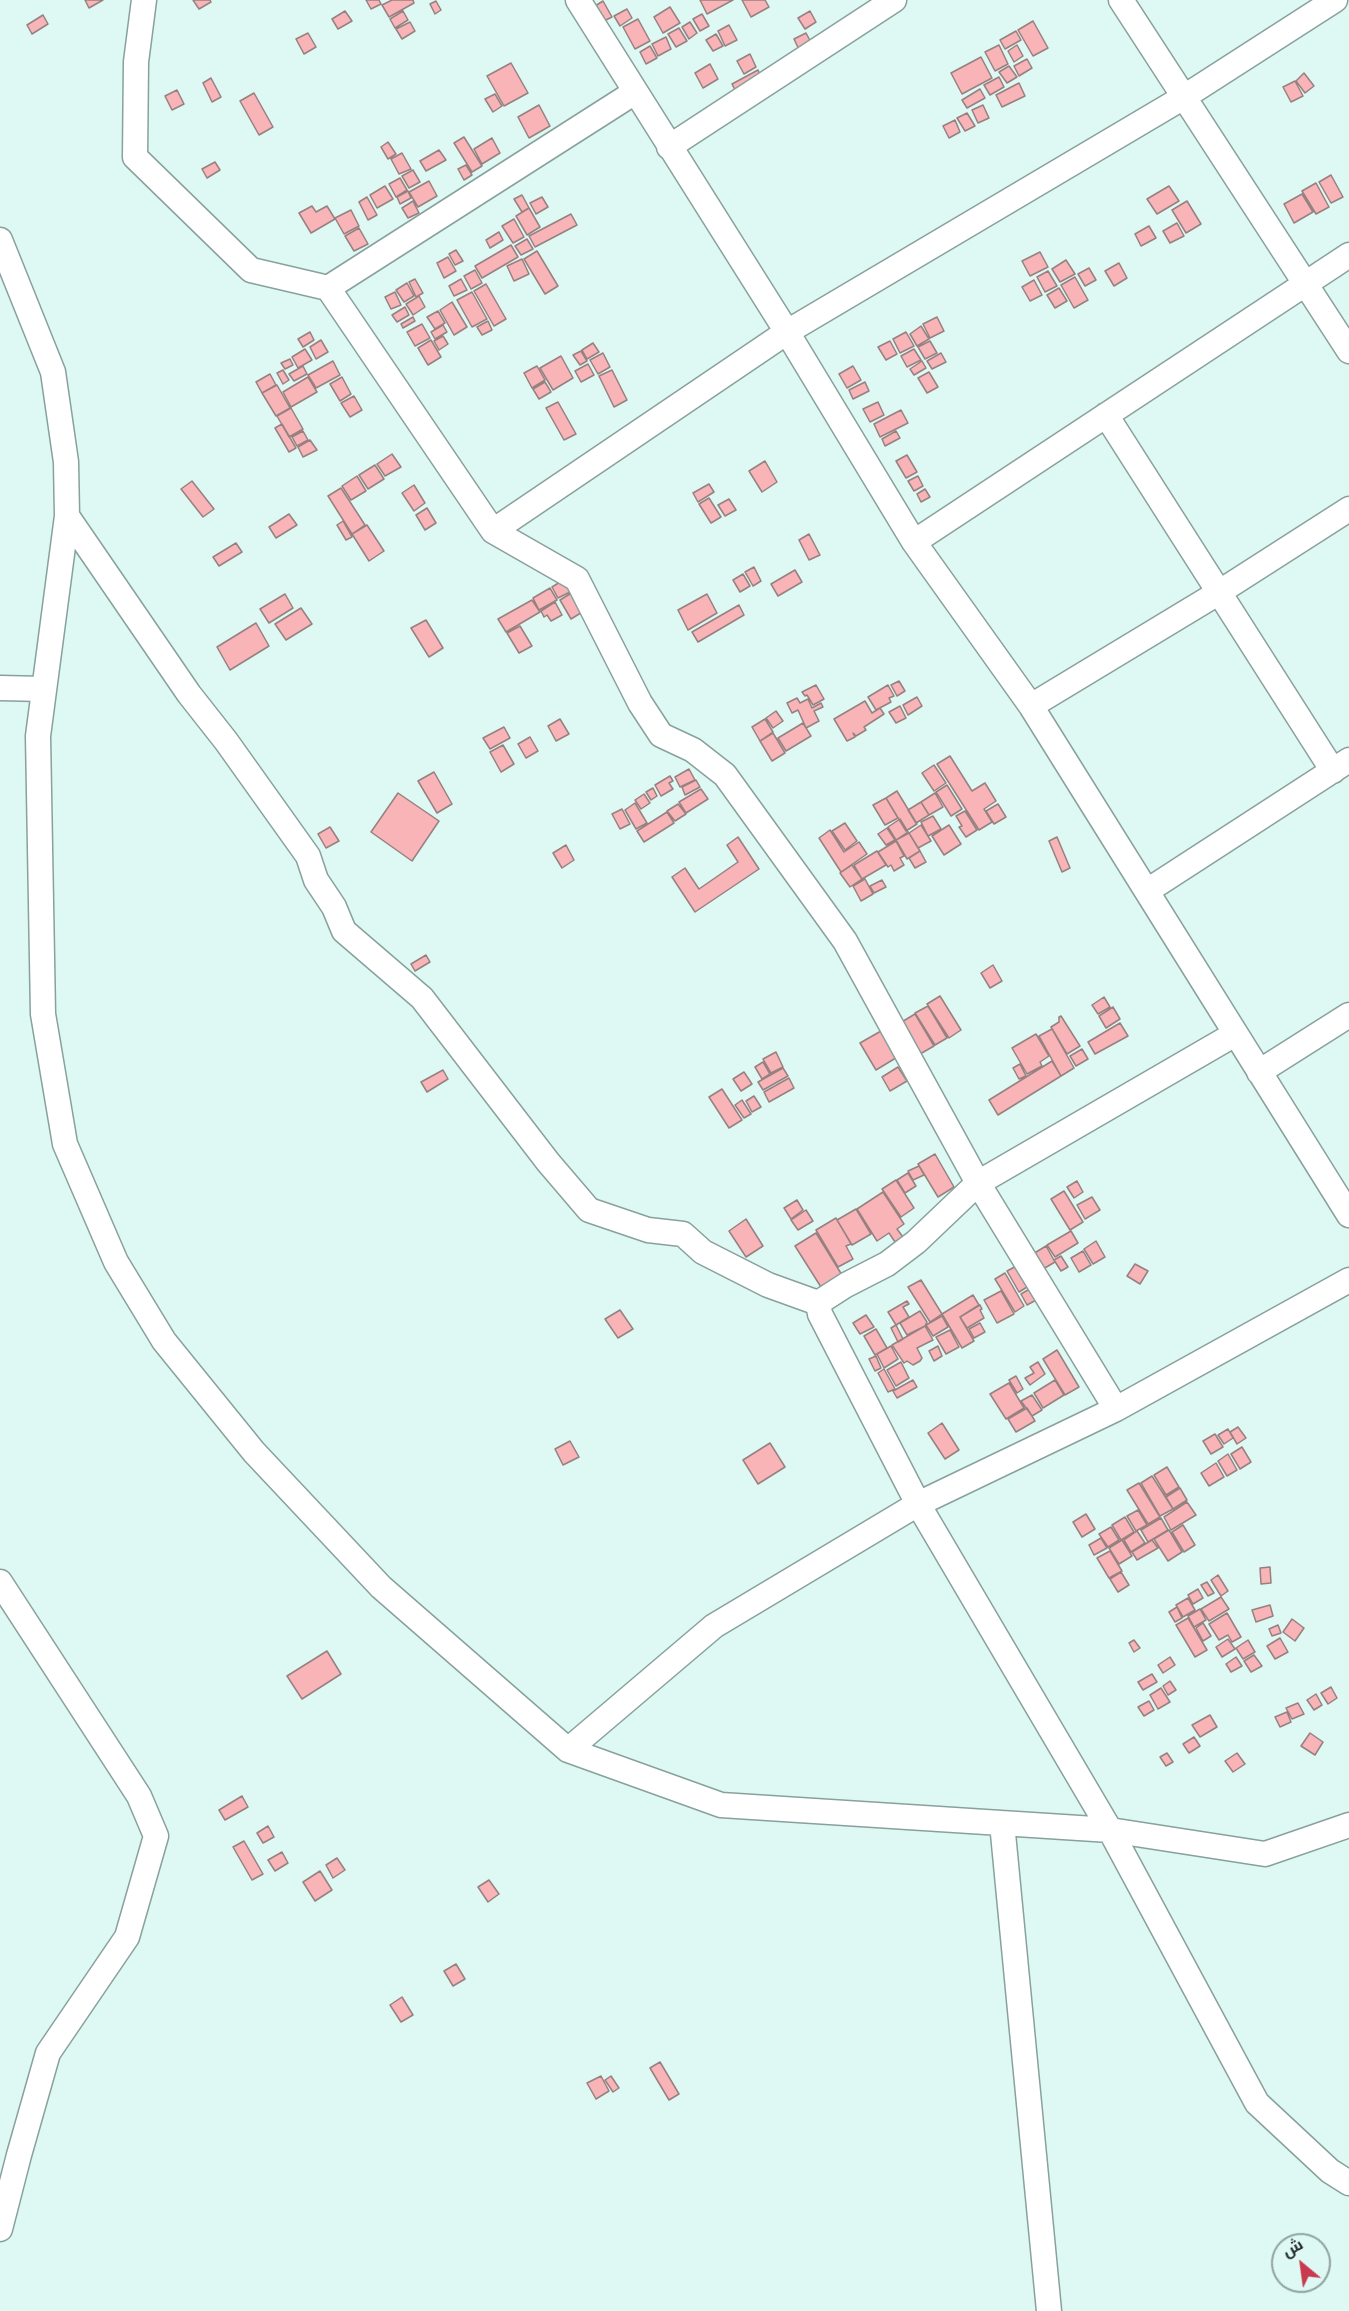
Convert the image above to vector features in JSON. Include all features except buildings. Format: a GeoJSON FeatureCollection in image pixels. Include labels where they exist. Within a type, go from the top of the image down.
{"type":"FeatureCollection","features":[{"type":"Feature","properties":{"kind":"street"},"geometry":{"type":"LineString","coordinates":[[144,0],[136,62],[135,157],[251,270],[327,288],[493,531],[577,579],[640,703],[661,735],[693,750],[725,775],[845,941],[978,1183],[1116,1409]]}},
{"type":"Feature","properties":{"kind":"street"},"geometry":{"type":"LineString","coordinates":[[578,0],[787,332],[914,542],[1031,706],[1349,1215]]}},
{"type":"Feature","properties":{"kind":"street"},"geometry":{"type":"LineString","coordinates":[[669,147],[894,0]]}},
{"type":"Feature","properties":{"kind":"street"},"geometry":{"type":"LineString","coordinates":[[1121,0],[1349,351]]}},
{"type":"Feature","properties":{"kind":"street"},"geometry":{"type":"LineString","coordinates":[[493,531],[787,332],[1184,97],[1335,0]]}},
{"type":"Feature","properties":{"kind":"street"},"geometry":{"type":"LineString","coordinates":[[327,288],[635,92]]}},
{"type":"Feature","properties":{"kind":"street"},"geometry":{"type":"LineString","coordinates":[[0,240],[53,372],[66,462],[67,516],[38,736],[43,1014],[65,1144],[116,1262],[164,1341],[254,1452],[381,1587],[568,1750],[721,1805],[1110,1830],[1265,1854],[1349,1825]]}},
{"type":"Feature","properties":{"kind":"street"},"geometry":{"type":"LineString","coordinates":[[914,542],[1349,255]]}},
{"type":"Feature","properties":{"kind":"street"},"geometry":{"type":"LineString","coordinates":[[1106,415],[1218,593],[1341,766],[1147,891]]}},
{"type":"Feature","properties":{"kind":"street"},"geometry":{"type":"LineString","coordinates":[[1031,706],[1218,593],[1349,509]]}},
{"type":"Feature","properties":{"kind":"street"},"geometry":{"type":"LineString","coordinates":[[67,516],[189,694],[226,741],[308,856],[316,880],[334,907],[344,932],[422,998],[548,1162],[589,1210],[648,1230],[682,1234],[703,1252],[768,1285],[818,1303]]}},
{"type":"Feature","properties":{"kind":"street"},"geometry":{"type":"LineString","coordinates":[[0,688],[44,690]]}},
{"type":"Feature","properties":{"kind":"street"},"geometry":{"type":"LineString","coordinates":[[1259,1072],[1349,1015]]}},
{"type":"Feature","properties":{"kind":"street"},"geometry":{"type":"LineString","coordinates":[[818,1303],[846,1285],[887,1264],[916,1242],[978,1183],[1236,1034]]}},
{"type":"Feature","properties":{"kind":"street"},"geometry":{"type":"LineString","coordinates":[[568,1750],[714,1626],[918,1504],[1116,1409],[1349,1280]]}},
{"type":"Feature","properties":{"kind":"street"},"geometry":{"type":"LineString","coordinates":[[818,1303],[820,1314],[918,1504],[1110,1830],[1257,2103],[1330,2171],[1349,2183]]}},
{"type":"Feature","properties":{"kind":"street"},"geometry":{"type":"LineString","coordinates":[[0,1582],[139,1796],[156,1836],[127,1938],[48,2053],[0,2229]]}},
{"type":"Feature","properties":{"kind":"street"},"geometry":{"type":"LineString","coordinates":[[1002,1823],[1049,2311]]}}]}
